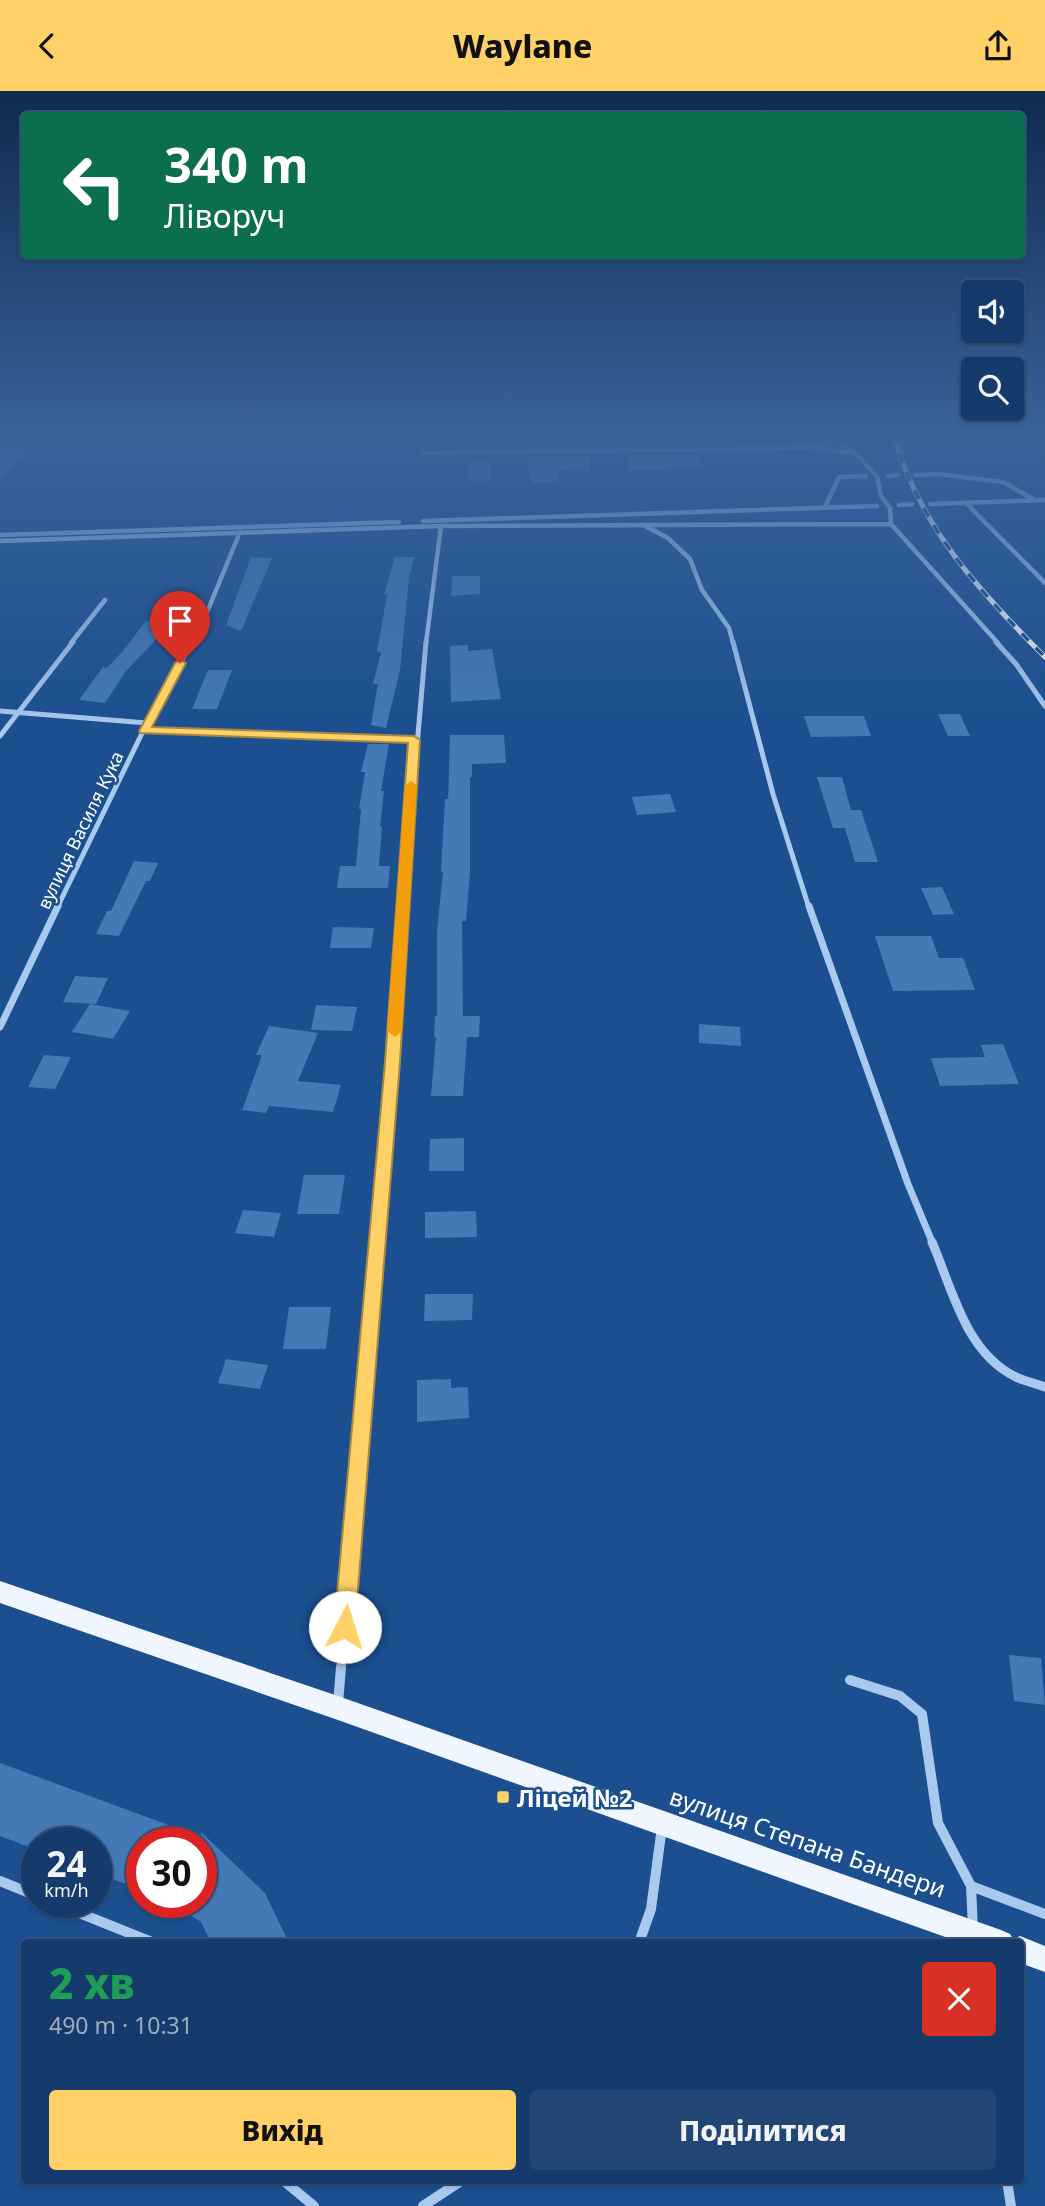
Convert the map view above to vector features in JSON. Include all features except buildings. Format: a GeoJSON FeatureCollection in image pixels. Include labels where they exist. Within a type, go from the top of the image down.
{"type":"FeatureCollection","features":[{"type":"Feature","properties":{"kind":"main road","name":"вулиця Степана Бандери"},"geometry":{"type":"LineString","coordinates":[[0,1592],[663,1823],[974,1937]]}},
{"type":"Feature","properties":{"kind":"main road"},"geometry":{"type":"LineString","coordinates":[[1024,1951],[1045,1959]]}},
{"type":"Feature","properties":{"kind":"street"},"geometry":{"type":"LineString","coordinates":[[0,541],[221,533]]}},
{"type":"Feature","properties":{"kind":"street","name":"вулиця Василя Кука"},"geometry":{"type":"LineString","coordinates":[[0,1027],[147,723],[202,622],[240,533]]}},
{"type":"Feature","properties":{"kind":"street"},"geometry":{"type":"LineString","coordinates":[[338,1708],[393,1062],[414,740],[426,624],[440,533]]}},
{"type":"Feature","properties":{"kind":"street"},"geometry":{"type":"LineString","coordinates":[[658,533],[668,538],[690,559],[702,590],[729,628],[773,794],[820,941],[908,1184],[973,1339],[992,1361],[1014,1376],[1045,1387]]}},
{"type":"Feature","properties":{"kind":"street"},"geometry":{"type":"LineString","coordinates":[[899,533],[1016,664],[1045,706]]}},
{"type":"Feature","properties":{"kind":"street"},"geometry":{"type":"LineString","coordinates":[[0,736],[105,600]]}},
{"type":"Feature","properties":{"kind":"street"},"geometry":{"type":"LineString","coordinates":[[0,711],[147,723]]}},
{"type":"Feature","properties":{"kind":"street"},"geometry":{"type":"LineString","coordinates":[[145,731],[414,740]]}},
{"type":"Feature","properties":{"kind":"street"},"geometry":{"type":"LineString","coordinates":[[850,1680],[900,1696],[922,1714],[938,1823],[971,1887],[974,1937]]}},
{"type":"Feature","properties":{"kind":"street"},"geometry":{"type":"LineString","coordinates":[[640,1939],[651,1909],[663,1823]]}},
{"type":"Feature","properties":{"kind":"street"},"geometry":{"type":"LineString","coordinates":[[0,1881],[21,1890]]}},
{"type":"Feature","properties":{"kind":"street"},"geometry":{"type":"LineString","coordinates":[[971,1887],[1045,1914]]}},
{"type":"Feature","properties":{"kind":"street"},"geometry":{"type":"LineString","coordinates":[[92,1918],[144,1939]]}},
{"type":"Feature","properties":{"kind":"street"},"geometry":{"type":"LineString","coordinates":[[287,2184],[314,2206]]}},
{"type":"Feature","properties":{"kind":"street"},"geometry":{"type":"LineString","coordinates":[[423,2206],[456,2184]]}},
{"type":"Feature","properties":{"kind":"street"},"geometry":{"type":"LineString","coordinates":[[1007,2184],[1011,2206]]}},
{"type":"Feature","properties":{"kind":"waterway"},"geometry":{"type":"LineString","coordinates":[[0,535],[71,533]]}},
{"type":"Feature","properties":{"kind":"waterway"},"geometry":{"type":"LineString","coordinates":[[995,533],[1045,583]]}},
{"type":"Feature","properties":{"kind":"railway"},"geometry":{"type":"LineString","coordinates":[[938,533],[975,582],[1045,657]]}},
{"type":"Feature","properties":{"kind":"slow traffic"},"geometry":{"type":"LineString","coordinates":[[395,1031],[411,785]]}},
{"type":"Feature","properties":{"kind":"place","name":"Ліцей №2"},"geometry":{"type":"Point","coordinates":[503,1797]}},
{"type":"Feature","properties":{"kind":"route"},"geometry":{"type":"LineString","coordinates":[[180,663],[145,731],[414,740],[393,1062],[345,1627]]}}]}
